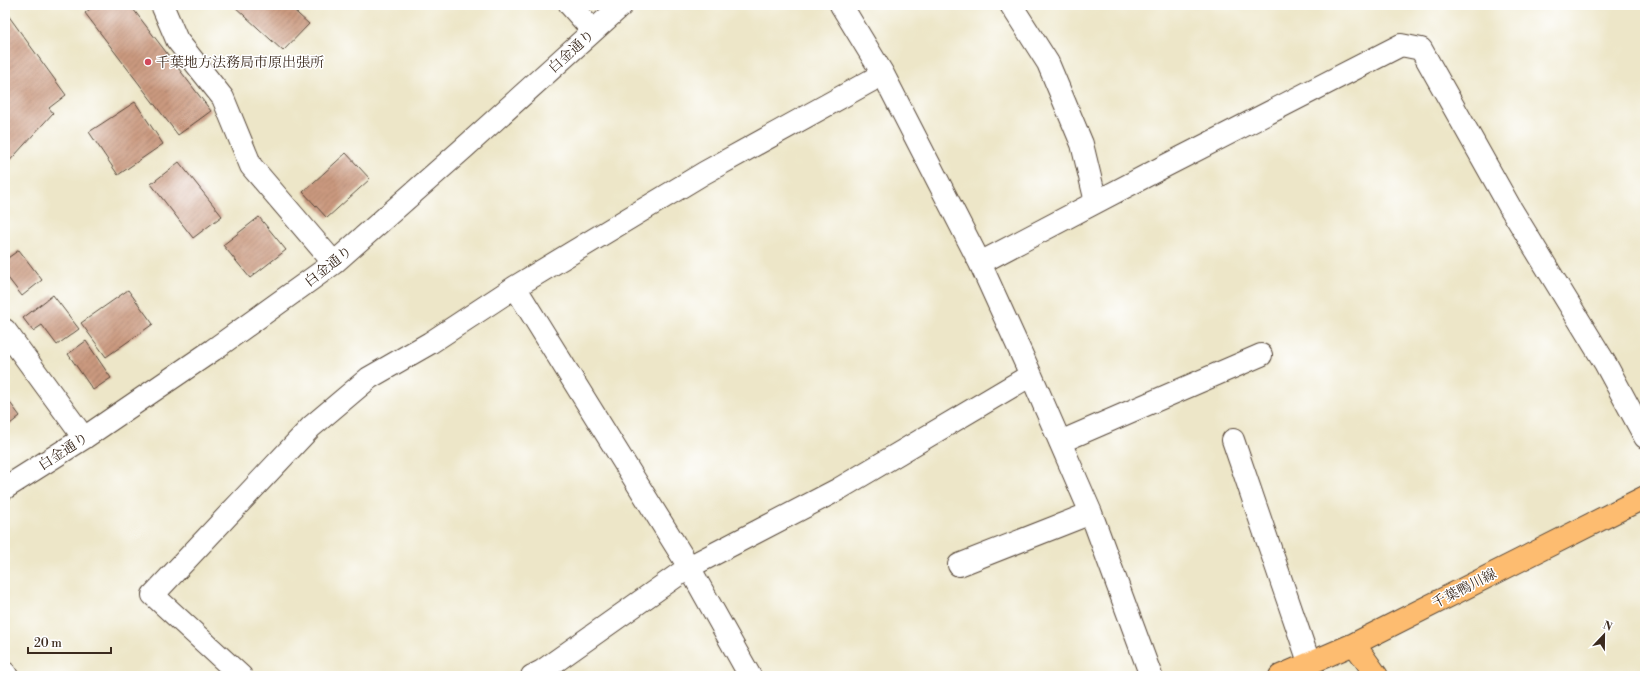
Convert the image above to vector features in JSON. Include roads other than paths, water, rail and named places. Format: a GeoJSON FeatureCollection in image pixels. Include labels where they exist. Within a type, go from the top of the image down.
{"type":"FeatureCollection","features":[{"type":"Feature","properties":{"kind":"main road","name":"千葉鴨川線"},"geometry":{"type":"LineString","coordinates":[[1280,676],[1309,662],[1354,644],[1645,498]]}},
{"type":"Feature","properties":{"kind":"main road"},"geometry":{"type":"LineString","coordinates":[[1354,644],[1377,676]]}},
{"type":"Feature","properties":{"kind":"street"},"geometry":{"type":"LineString","coordinates":[[162,5],[177,40],[223,98],[251,166],[334,263]]}},
{"type":"Feature","properties":{"kind":"street"},"geometry":{"type":"LineString","coordinates":[[570,5],[593,31]]}},
{"type":"Feature","properties":{"kind":"street","name":"白金通り"},"geometry":{"type":"LineString","coordinates":[[5,488],[84,438],[213,350],[334,263],[622,5]]}},
{"type":"Feature","properties":{"kind":"street"},"geometry":{"type":"LineString","coordinates":[[841,5],[883,74],[980,263],[1031,375],[1090,513],[1151,676]]}},
{"type":"Feature","properties":{"kind":"street"},"geometry":{"type":"LineString","coordinates":[[1011,5],[1048,63],[1082,144],[1096,202]]}},
{"type":"Feature","properties":{"kind":"street"},"geometry":{"type":"LineString","coordinates":[[980,263],[1401,45],[1421,49],[1511,209],[1605,363],[1645,437]]}},
{"type":"Feature","properties":{"kind":"street"},"geometry":{"type":"LineString","coordinates":[[241,676],[152,595],[310,427],[370,378],[430,343],[515,288],[704,173],[883,74]]}},
{"type":"Feature","properties":{"kind":"street"},"geometry":{"type":"LineString","coordinates":[[515,288],[689,567],[750,676]]}},
{"type":"Feature","properties":{"kind":"street"},"geometry":{"type":"LineString","coordinates":[[5,330],[84,438]]}},
{"type":"Feature","properties":{"kind":"street"},"geometry":{"type":"LineString","coordinates":[[1060,442],[1261,355]]}},
{"type":"Feature","properties":{"kind":"street"},"geometry":{"type":"LineString","coordinates":[[532,676],[542,671],[689,567],[837,490],[1031,375]]}},
{"type":"Feature","properties":{"kind":"street"},"geometry":{"type":"LineString","coordinates":[[1233,440],[1309,662]]}},
{"type":"Feature","properties":{"kind":"street"},"geometry":{"type":"LineString","coordinates":[[959,565],[1090,513]]}},
{"type":"Feature","properties":{"kind":"place","name":"千葉地方法務局市原出張所"},"geometry":{"type":"Point","coordinates":[148,62]}}]}
